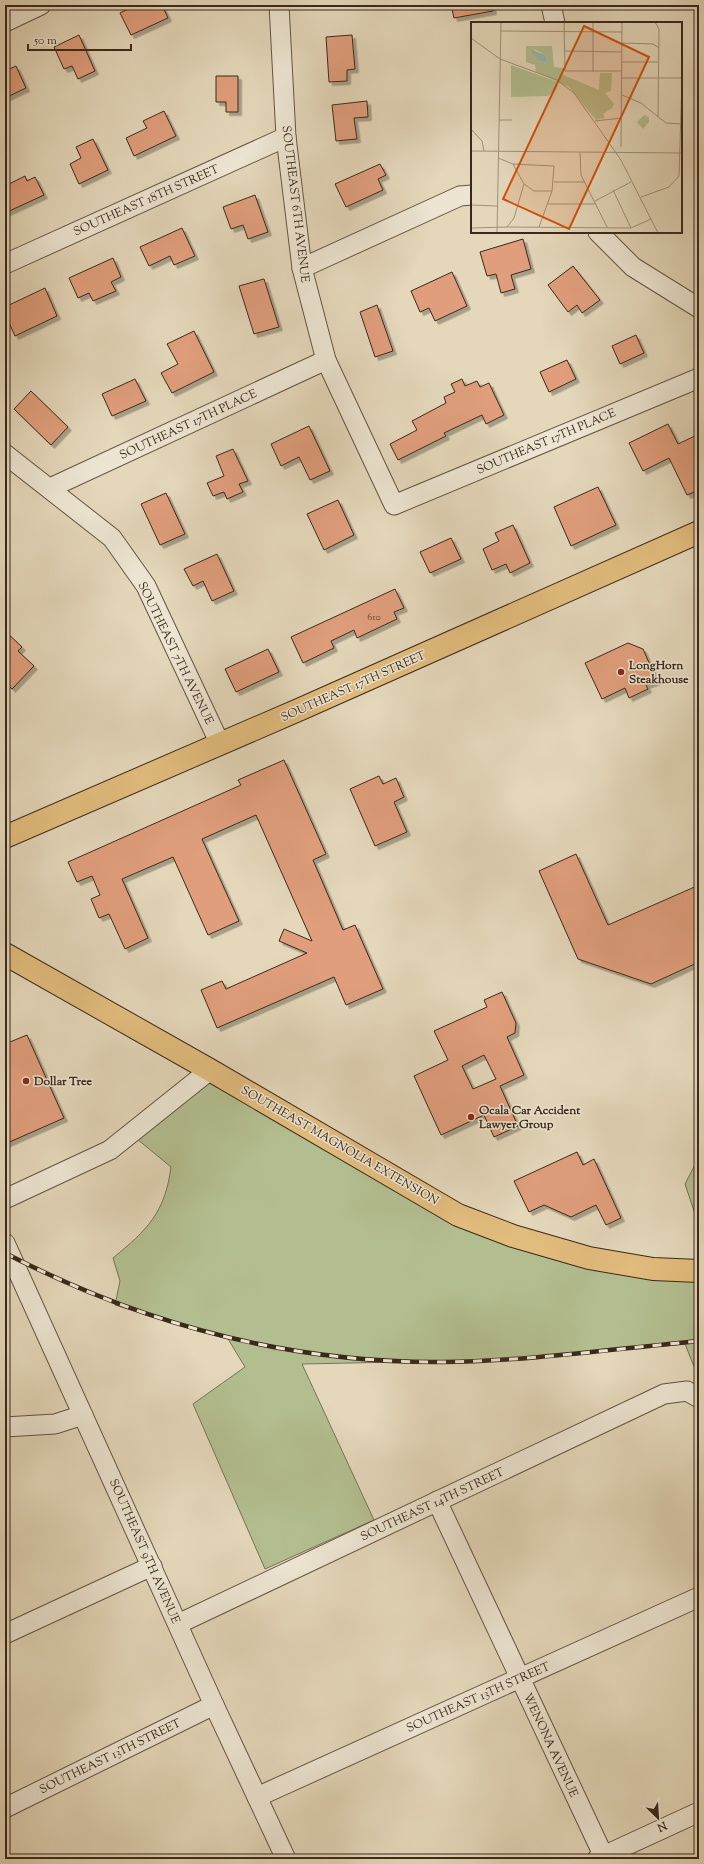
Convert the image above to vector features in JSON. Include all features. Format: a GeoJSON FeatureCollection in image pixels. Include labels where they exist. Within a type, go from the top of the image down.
{"type":"FeatureCollection","features":[{"type":"Feature","properties":{"kind":"main road","name":"SOUTHEAST 17TH STREET"},"geometry":{"type":"LineString","coordinates":[[5,837],[220,744],[699,532]]}},
{"type":"Feature","properties":{"kind":"main road","name":"SOUTHEAST MAGNOLIA EXTENSION"},"geometry":{"type":"LineString","coordinates":[[5,954],[210,1070],[458,1215],[513,1236],[589,1258],[653,1269],[699,1271]]}},
{"type":"Feature","properties":{"kind":"street"},"geometry":{"type":"LineString","coordinates":[[5,22],[41,5]]}},
{"type":"Feature","properties":{"kind":"street","name":"SOUTHEAST 6TH AVENUE"},"geometry":{"type":"LineString","coordinates":[[279,5],[286,137],[302,268],[326,360],[394,505]]}},
{"type":"Feature","properties":{"kind":"street"},"geometry":{"type":"LineString","coordinates":[[550,5],[555,22]]}},
{"type":"Feature","properties":{"kind":"street","name":"SOUTHEAST 18TH STREET"},"geometry":{"type":"LineString","coordinates":[[5,264],[286,137]]}},
{"type":"Feature","properties":{"kind":"street"},"geometry":{"type":"LineString","coordinates":[[302,268],[460,196],[471,195]]}},
{"type":"Feature","properties":{"kind":"street"},"geometry":{"type":"LineString","coordinates":[[599,233],[633,267],[699,308]]}},
{"type":"Feature","properties":{"kind":"street","name":"SOUTHEAST 17TH PLACE"},"geometry":{"type":"LineString","coordinates":[[50,488],[326,360]]}},
{"type":"Feature","properties":{"kind":"street","name":"SOUTHEAST 17TH PLACE"},"geometry":{"type":"LineString","coordinates":[[394,505],[699,378]]}},
{"type":"Feature","properties":{"kind":"street","name":"SOUTHEAST 7TH AVENUE"},"geometry":{"type":"LineString","coordinates":[[5,454],[112,538],[146,586],[220,744]]}},
{"type":"Feature","properties":{"kind":"street"},"geometry":{"type":"LineString","coordinates":[[5,1199],[110,1150],[210,1070]]}},
{"type":"Feature","properties":{"kind":"street","name":"SOUTHEAST 9TH AVENUE"},"geometry":{"type":"LineString","coordinates":[[5,1243],[214,1705],[286,1859]]}},
{"type":"Feature","properties":{"kind":"street","name":"SOUTHEAST 14TH STREET"},"geometry":{"type":"LineString","coordinates":[[178,1624],[664,1394],[693,1394]]}},
{"type":"Feature","properties":{"kind":"street"},"geometry":{"type":"LineString","coordinates":[[5,1427],[55,1424],[83,1415]]}},
{"type":"Feature","properties":{"kind":"street","name":"WENONA AVENUE"},"geometry":{"type":"LineString","coordinates":[[437,1501],[602,1858]]}},
{"type":"Feature","properties":{"kind":"street"},"geometry":{"type":"LineString","coordinates":[[5,1634],[152,1566]]}},
{"type":"Feature","properties":{"kind":"street","name":"SOUTHEAST 13TH STREET"},"geometry":{"type":"LineString","coordinates":[[257,1797],[699,1597]]}},
{"type":"Feature","properties":{"kind":"street","name":"SOUTHEAST 13TH STREET"},"geometry":{"type":"LineString","coordinates":[[5,1808],[214,1705]]}},
{"type":"Feature","properties":{"kind":"street"},"geometry":{"type":"LineString","coordinates":[[602,1858],[699,1812]]}},
{"type":"Feature","properties":{"kind":"green space"},"geometry":{"type":"Polygon","coordinates":[[[208,1082],[290,1125],[457,1222],[699,1279],[699,1379],[685,1344],[493,1360],[302,1364],[374,1520],[265,1569],[193,1404],[245,1367],[228,1339],[115,1305],[120,1281],[113,1258],[145,1229],[159,1209],[168,1183],[171,1167],[137,1139],[208,1082]]]}},
{"type":"Feature","properties":{"kind":"green space"},"geometry":{"type":"Polygon","coordinates":[[[699,1157],[699,1226],[685,1184],[699,1157]]]}},
{"type":"Feature","properties":{"kind":"building"},"geometry":{"type":"Polygon","coordinates":[[[136,5],[162,5],[168,18],[131,35],[120,13],[136,5]]]}},
{"type":"Feature","properties":{"kind":"building"},"geometry":{"type":"Polygon","coordinates":[[[451,5],[492,5],[493,11],[454,18],[451,5]]]}},
{"type":"Feature","properties":{"kind":"building"},"geometry":{"type":"Polygon","coordinates":[[[79,35],[95,71],[78,79],[72,66],[64,69],[54,47],[79,35]]]}},
{"type":"Feature","properties":{"kind":"building"},"geometry":{"type":"Polygon","coordinates":[[[352,35],[355,69],[347,70],[347,81],[329,82],[326,37],[352,35]]]}},
{"type":"Feature","properties":{"kind":"building"},"geometry":{"type":"Polygon","coordinates":[[[16,66],[26,88],[5,98],[5,71],[16,66]]]}},
{"type":"Feature","properties":{"kind":"building"},"geometry":{"type":"Polygon","coordinates":[[[216,76],[238,76],[238,112],[226,112],[226,102],[216,102],[216,76]]]}},
{"type":"Feature","properties":{"kind":"building"},"geometry":{"type":"Polygon","coordinates":[[[367,101],[368,117],[354,118],[357,139],[336,141],[332,105],[367,101]]]}},
{"type":"Feature","properties":{"kind":"building"},"geometry":{"type":"Polygon","coordinates":[[[164,111],[176,136],[134,156],[126,138],[147,128],[143,121],[164,111]]]}},
{"type":"Feature","properties":{"kind":"building"},"geometry":{"type":"Polygon","coordinates":[[[93,139],[108,170],[79,184],[70,164],[81,158],[76,147],[93,139]]]}},
{"type":"Feature","properties":{"kind":"building"},"geometry":{"type":"Polygon","coordinates":[[[380,164],[386,175],[378,179],[383,190],[346,207],[335,184],[380,164]]]}},
{"type":"Feature","properties":{"kind":"building"},"geometry":{"type":"Polygon","coordinates":[[[25,176],[27,181],[35,177],[44,195],[5,213],[5,186],[25,176]]]}},
{"type":"Feature","properties":{"kind":"building"},"geometry":{"type":"Polygon","coordinates":[[[255,195],[268,232],[248,239],[243,225],[231,229],[223,207],[255,195]]]}},
{"type":"Feature","properties":{"kind":"building"},"geometry":{"type":"Polygon","coordinates":[[[182,228],[195,256],[174,265],[170,256],[149,266],[140,247],[182,228]]]}},
{"type":"Feature","properties":{"kind":"building"},"geometry":{"type":"Polygon","coordinates":[[[523,239],[531,269],[511,275],[515,289],[501,293],[496,274],[487,276],[480,252],[523,239]]]}},
{"type":"Feature","properties":{"kind":"building"},"geometry":{"type":"Polygon","coordinates":[[[113,258],[121,277],[111,282],[116,291],[93,301],[89,293],[78,298],[69,278],[113,258]]]}},
{"type":"Feature","properties":{"kind":"building"},"geometry":{"type":"Polygon","coordinates":[[[573,266],[600,300],[582,313],[577,305],[568,312],[548,285],[573,266]]]}},
{"type":"Feature","properties":{"kind":"building"},"geometry":{"type":"Polygon","coordinates":[[[452,272],[467,306],[435,321],[429,308],[420,312],[411,291],[452,272]]]}},
{"type":"Feature","properties":{"kind":"building"},"geometry":{"type":"Polygon","coordinates":[[[264,279],[279,327],[254,334],[239,286],[264,279]]]}},
{"type":"Feature","properties":{"kind":"building"},"geometry":{"type":"Polygon","coordinates":[[[45,288],[57,316],[15,336],[5,314],[5,307],[45,288]]]}},
{"type":"Feature","properties":{"kind":"building"},"geometry":{"type":"Polygon","coordinates":[[[377,305],[393,351],[375,357],[360,312],[377,305]]]}},
{"type":"Feature","properties":{"kind":"building"},"geometry":{"type":"Polygon","coordinates":[[[194,331],[214,372],[172,393],[161,373],[178,364],[167,344],[194,331]]]}},
{"type":"Feature","properties":{"kind":"building"},"geometry":{"type":"Polygon","coordinates":[[[636,335],[644,353],[620,364],[612,346],[636,335]]]}},
{"type":"Feature","properties":{"kind":"building"},"geometry":{"type":"Polygon","coordinates":[[[567,360],[576,379],[549,392],[540,372],[567,360]]]}},
{"type":"Feature","properties":{"kind":"building"},"geometry":{"type":"Polygon","coordinates":[[[135,379],[146,401],[112,416],[102,394],[135,379]]]}},
{"type":"Feature","properties":{"kind":"building"},"geometry":{"type":"Polygon","coordinates":[[[462,379],[465,386],[477,381],[480,387],[489,383],[504,415],[486,424],[482,415],[444,433],[446,436],[398,460],[390,444],[417,430],[412,421],[446,403],[444,397],[455,392],[451,384],[462,379]]]}},
{"type":"Feature","properties":{"kind":"building"},"geometry":{"type":"Polygon","coordinates":[[[31,391],[68,427],[51,445],[14,409],[31,391]]]}},
{"type":"Feature","properties":{"kind":"building"},"geometry":{"type":"Polygon","coordinates":[[[668,424],[678,444],[699,434],[699,490],[687,495],[669,458],[643,471],[629,443],[668,424]]]}},
{"type":"Feature","properties":{"kind":"building"},"geometry":{"type":"Polygon","coordinates":[[[309,426],[330,471],[310,480],[299,457],[281,466],[271,444],[309,426]]]}},
{"type":"Feature","properties":{"kind":"building"},"geometry":{"type":"Polygon","coordinates":[[[233,449],[248,481],[239,484],[243,492],[227,499],[224,492],[213,496],[207,483],[224,476],[216,456],[233,449]]]}},
{"type":"Feature","properties":{"kind":"building"},"geometry":{"type":"Polygon","coordinates":[[[598,487],[616,525],[571,546],[554,507],[598,487]]]}},
{"type":"Feature","properties":{"kind":"building"},"geometry":{"type":"Polygon","coordinates":[[[166,493],[185,534],[160,545],[141,504],[166,493]]]}},
{"type":"Feature","properties":{"kind":"building"},"geometry":{"type":"Polygon","coordinates":[[[338,500],[354,535],[324,550],[307,514],[338,500]]]}},
{"type":"Feature","properties":{"kind":"building"},"geometry":{"type":"Polygon","coordinates":[[[513,525],[530,563],[510,573],[506,564],[492,570],[483,549],[499,541],[495,533],[513,525]]]}},
{"type":"Feature","properties":{"kind":"building"},"geometry":{"type":"Polygon","coordinates":[[[451,538],[461,559],[430,573],[420,552],[451,538]]]}},
{"type":"Feature","properties":{"kind":"building"},"geometry":{"type":"Polygon","coordinates":[[[217,554],[234,591],[212,601],[203,581],[193,586],[184,569],[217,554]]]}},
{"type":"Feature","properties":{"kind":"building"},"geometry":{"type":"Polygon","coordinates":[[[395,589],[404,608],[394,612],[397,619],[357,638],[354,630],[331,641],[334,648],[303,663],[291,637],[395,589]]]}},
{"type":"Feature","properties":{"kind":"building"},"geometry":{"type":"Polygon","coordinates":[[[5,631],[22,647],[18,651],[34,666],[12,689],[5,682],[5,631]]]}},
{"type":"Feature","properties":{"kind":"building","name":"LongHorn Steakhouse"},"geometry":{"type":"Polygon","coordinates":[[[628,643],[643,649],[657,681],[646,685],[648,689],[629,698],[625,688],[602,699],[585,663],[628,643]]]}},
{"type":"Feature","properties":{"kind":"building"},"geometry":{"type":"Polygon","coordinates":[[[268,649],[279,672],[236,692],[225,669],[268,649]]]}},
{"type":"Feature","properties":{"kind":"building"},"geometry":{"type":"Polygon","coordinates":[[[284,760],[326,854],[313,860],[343,930],[355,925],[383,989],[346,1005],[334,977],[217,1028],[201,990],[222,981],[226,989],[307,953],[279,941],[284,929],[312,941],[256,815],[202,839],[239,921],[208,935],[173,857],[122,879],[148,938],[125,949],[109,914],[99,918],[91,899],[100,895],[92,876],[77,882],[68,862],[241,785],[238,780],[284,760]]]}},
{"type":"Feature","properties":{"kind":"building"},"geometry":{"type":"Polygon","coordinates":[[[379,776],[383,784],[396,778],[404,797],[394,802],[407,832],[375,846],[350,789],[379,776]]]}},
{"type":"Feature","properties":{"kind":"building"},"geometry":{"type":"Polygon","coordinates":[[[576,854],[608,925],[699,885],[699,962],[651,984],[578,959],[539,871],[576,854]]]}},
{"type":"Feature","properties":{"kind":"building"},"geometry":{"type":"Polygon","coordinates":[[[502,992],[516,1023],[515,1033],[507,1037],[524,1075],[500,1086],[518,1126],[494,1137],[484,1115],[441,1135],[414,1076],[448,1060],[434,1031],[487,1007],[484,1000],[502,992]],[[484,1055],[462,1066],[473,1089],[496,1079],[484,1055]]]}},
{"type":"Feature","properties":{"kind":"building","name":"Dollar Tree"},"geometry":{"type":"Polygon","coordinates":[[[27,1035],[64,1118],[5,1144],[5,1044],[27,1035]]]}},
{"type":"Feature","properties":{"kind":"building"},"geometry":{"type":"Polygon","coordinates":[[[577,1152],[583,1165],[594,1159],[621,1218],[606,1225],[596,1205],[571,1217],[544,1205],[529,1212],[514,1181],[577,1152]]]}},
{"type":"Feature","properties":{"kind":"railway"},"geometry":{"type":"LineString","coordinates":[[5,1253],[57,1278],[109,1300],[163,1319],[272,1347],[328,1355],[384,1361],[474,1361],[539,1357],[699,1341]]}},
{"type":"Feature","properties":{"kind":"place","name":"LongHorn Steakhouse"},"geometry":{"type":"Point","coordinates":[621,672]}},
{"type":"Feature","properties":{"kind":"place","name":"Dollar Tree"},"geometry":{"type":"Point","coordinates":[26,1081]}},
{"type":"Feature","properties":{"kind":"place","name":"Ocala Car Accident Lawyer Group"},"geometry":{"type":"Point","coordinates":[471,1117]}}]}
